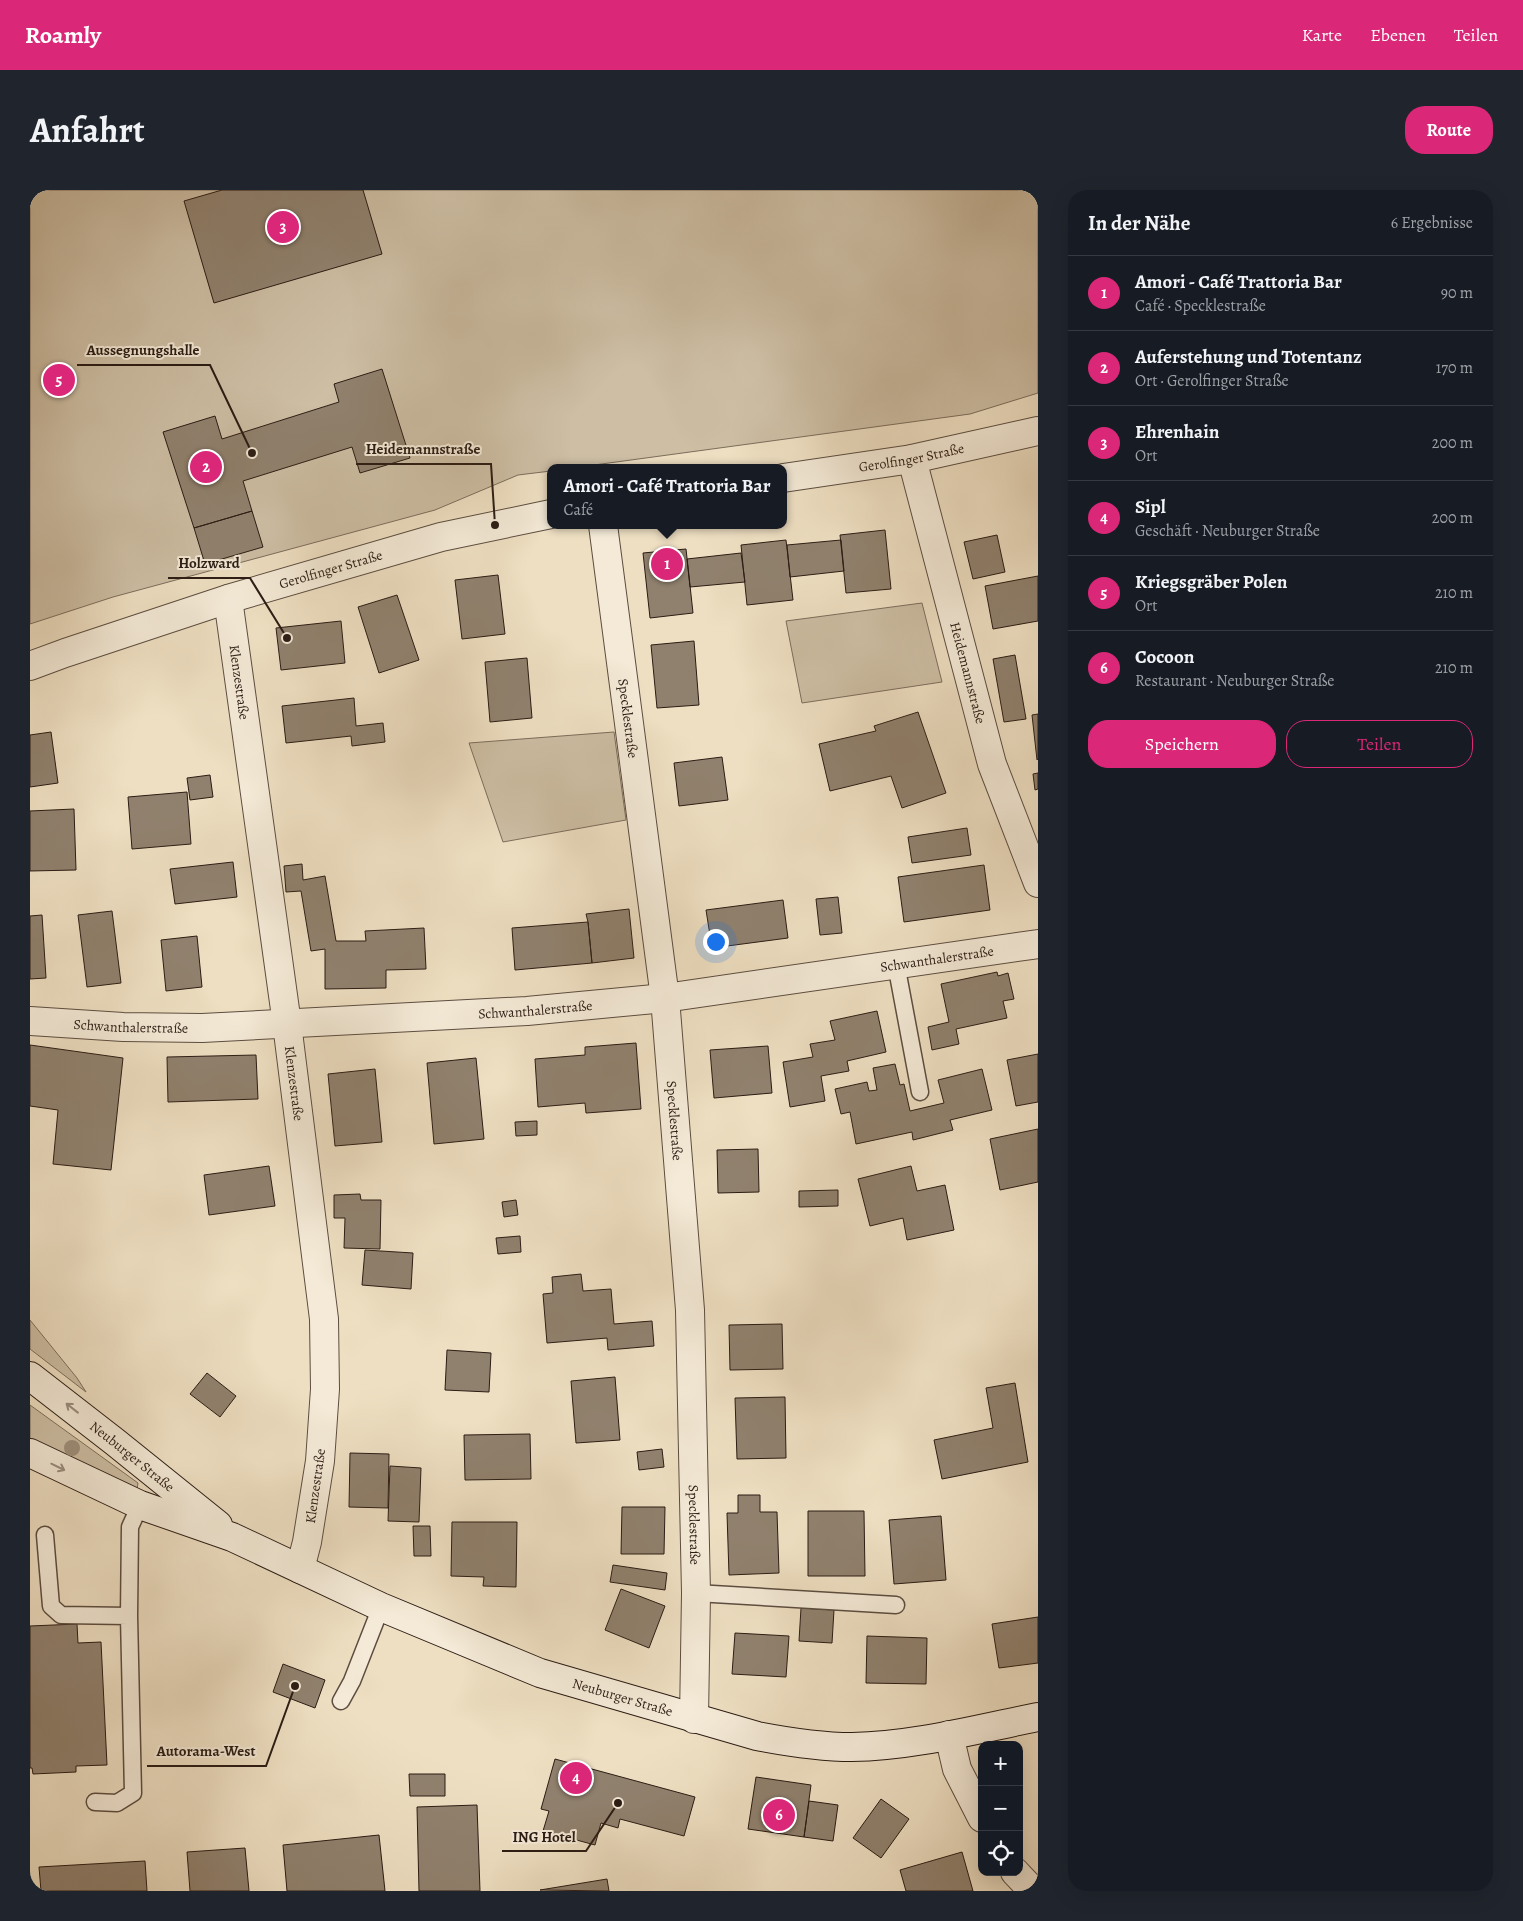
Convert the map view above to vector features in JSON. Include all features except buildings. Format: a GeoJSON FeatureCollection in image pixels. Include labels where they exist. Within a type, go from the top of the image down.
{"type":"FeatureCollection","features":[{"type":"Feature","properties":{"kind":"street","name":"Gerolfinger Straße"},"geometry":{"type":"LineString","coordinates":[[787,477],[912,459],[1038,430]]}},
{"type":"Feature","properties":{"kind":"street","name":"Heidemannstraße"},"geometry":{"type":"LineString","coordinates":[[912,459],[992,764],[1038,883]]}},
{"type":"Feature","properties":{"kind":"street","name":"Gerolfinger Straße"},"geometry":{"type":"LineString","coordinates":[[30,666],[228,599],[441,537],[547,515]]}},
{"type":"Feature","properties":{"kind":"street","name":"Specklestraße"},"geometry":{"type":"LineString","coordinates":[[603,529],[665,998],[690,1310],[696,1593],[694,1719]]}},
{"type":"Feature","properties":{"kind":"street","name":"Klenzestraße"},"geometry":{"type":"LineString","coordinates":[[228,599],[316,1244],[324,1328],[325,1390],[320,1461],[307,1542],[300,1569]]}},
{"type":"Feature","properties":{"kind":"street","name":"Schwanthalerstraße"},"geometry":{"type":"LineString","coordinates":[[30,1021],[123,1028],[202,1028],[527,1011],[665,998],[1038,944]]}},
{"type":"Feature","properties":{"kind":"street","name":"Neuburger Straße"},"geometry":{"type":"LineString","coordinates":[[30,1376],[232,1537]]}},
{"type":"Feature","properties":{"kind":"street","name":"Neuburger Straße"},"geometry":{"type":"LineString","coordinates":[[30,1453],[140,1505],[232,1537],[381,1607],[540,1672],[694,1719],[757,1736],[793,1743],[852,1747],[898,1744],[1038,1717]]}},
{"type":"Feature","properties":{"kind":"street"},"geometry":{"type":"LineString","coordinates":[[949,1735],[957,1769],[978,1810]]}},
{"type":"Feature","properties":{"kind":"street"},"geometry":{"type":"LineString","coordinates":[[1019,1876],[1033,1891]]}},
{"type":"Feature","properties":{"kind":"lane"},"geometry":{"type":"LineString","coordinates":[[896,964],[920,1092]]}},
{"type":"Feature","properties":{"kind":"lane"},"geometry":{"type":"LineString","coordinates":[[95,1802],[117,1803],[133,1793],[129,1616],[130,1527],[140,1505]]}},
{"type":"Feature","properties":{"kind":"lane"},"geometry":{"type":"LineString","coordinates":[[45,1535],[51,1606],[61,1615],[129,1616]]}},
{"type":"Feature","properties":{"kind":"lane"},"geometry":{"type":"LineString","coordinates":[[696,1593],[896,1605]]}},
{"type":"Feature","properties":{"kind":"lane"},"geometry":{"type":"LineString","coordinates":[[341,1701],[381,1607]]}},
{"type":"Feature","properties":{"kind":"shaded area"},"geometry":{"type":"Polygon","coordinates":[[[30,190],[1038,190],[1038,393],[970,414],[601,464],[547,464],[547,471],[518,475],[435,510],[113,597],[30,624],[30,190]]]}},
{"type":"Feature","properties":{"kind":"shaded area"},"geometry":{"type":"Polygon","coordinates":[[[922,603],[942,682],[802,703],[786,621],[922,603]]]}},
{"type":"Feature","properties":{"kind":"shaded area"},"geometry":{"type":"Polygon","coordinates":[[[614,732],[626,820],[503,842],[469,743],[614,732]]]}},
{"type":"Feature","properties":{"kind":"shaded area"},"geometry":{"type":"Polygon","coordinates":[[[30,1320],[77,1378],[86,1392],[30,1349],[30,1320]]]}},
{"type":"Feature","properties":{"kind":"shaded area"},"geometry":{"type":"Polygon","coordinates":[[[30,1405],[138,1483],[137,1489],[30,1441],[30,1405]]]}},
{"type":"Feature","properties":{"kind":"place","name":"Ehrenhain"},"geometry":{"type":"Point","coordinates":[283,227]}},
{"type":"Feature","properties":{"kind":"place","name":"Kriegsgräber Polen"},"geometry":{"type":"Point","coordinates":[59,380]}},
{"type":"Feature","properties":{"kind":"place","name":"Aussegnungshalle"},"geometry":{"type":"Point","coordinates":[252,453]}},
{"type":"Feature","properties":{"kind":"place","name":"Auferstehung und Totentanz"},"geometry":{"type":"Point","coordinates":[206,467]}},
{"type":"Feature","properties":{"kind":"place","name":"Heidemannstraße"},"geometry":{"type":"Point","coordinates":[495,525]}},
{"type":"Feature","properties":{"kind":"place","name":"Amori - Café Trattoria Bar"},"geometry":{"type":"Point","coordinates":[667,564]}},
{"type":"Feature","properties":{"kind":"place","name":"Holzward"},"geometry":{"type":"Point","coordinates":[287,638]}},
{"type":"Feature","properties":{"kind":"place","name":"Autorama-West"},"geometry":{"type":"Point","coordinates":[295,1686]}},
{"type":"Feature","properties":{"kind":"place","name":"Sipl"},"geometry":{"type":"Point","coordinates":[576,1778]}},
{"type":"Feature","properties":{"kind":"place","name":"ING Hotel"},"geometry":{"type":"Point","coordinates":[618,1803]}},
{"type":"Feature","properties":{"kind":"place","name":"Cocoon"},"geometry":{"type":"Point","coordinates":[779,1815]}}]}
